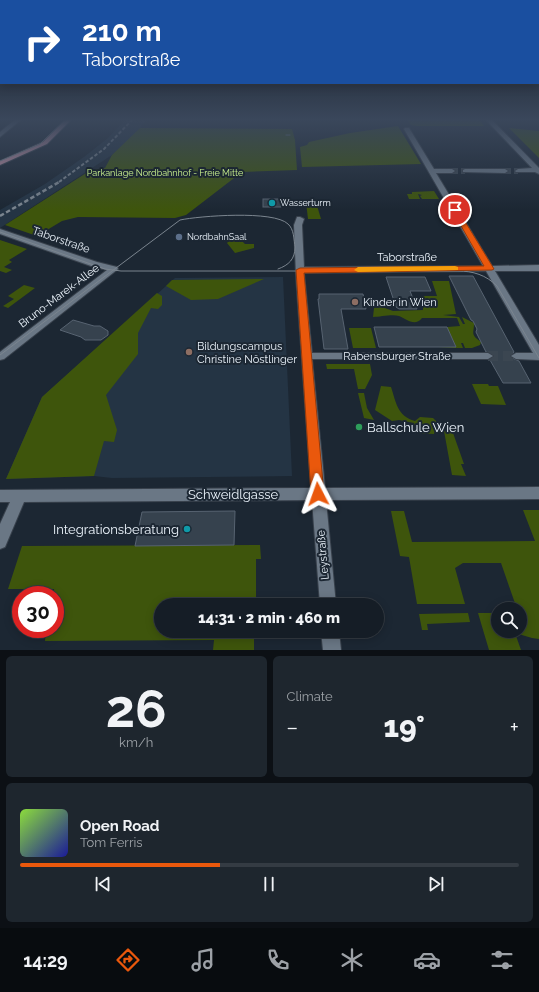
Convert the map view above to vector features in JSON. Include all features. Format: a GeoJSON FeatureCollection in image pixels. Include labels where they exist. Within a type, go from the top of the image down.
{"type":"FeatureCollection","features":[{"type":"Feature","properties":{"kind":"main road"},"geometry":{"type":"LineString","coordinates":[[0,157],[18,149]]}},
{"type":"Feature","properties":{"kind":"main road"},"geometry":{"type":"LineString","coordinates":[[0,163],[31,149]]}},
{"type":"Feature","properties":{"kind":"street"},"geometry":{"type":"LineString","coordinates":[[419,149],[539,355],[516,356]]}},
{"type":"Feature","properties":{"kind":"street"},"geometry":{"type":"LineString","coordinates":[[518,149],[539,171]]}},
{"type":"Feature","properties":{"kind":"street"},"geometry":{"type":"LineString","coordinates":[[431,171],[452,171]]}},
{"type":"Feature","properties":{"kind":"street"},"geometry":{"type":"LineString","coordinates":[[465,171],[505,171]]}},
{"type":"Feature","properties":{"kind":"street"},"geometry":{"type":"LineString","coordinates":[[518,171],[539,171]]}},
{"type":"Feature","properties":{"kind":"street","name":"Leystraße"},"geometry":{"type":"LineString","coordinates":[[300,219],[298,223],[300,270],[327,598]]}},
{"type":"Feature","properties":{"kind":"street","name":"Taborstraße"},"geometry":{"type":"LineString","coordinates":[[0,231],[94,264],[114,269]]}},
{"type":"Feature","properties":{"kind":"street","name":"Taborstraße"},"geometry":{"type":"LineString","coordinates":[[300,270],[539,268]]}},
{"type":"Feature","properties":{"kind":"street","name":"Bruno-Marek-Allee"},"geometry":{"type":"LineString","coordinates":[[0,356],[114,269]]}},
{"type":"Feature","properties":{"kind":"street","name":"Rabensburger Straße"},"geometry":{"type":"LineString","coordinates":[[307,356],[488,356]]}},
{"type":"Feature","properties":{"kind":"street","name":"Schweidlgasse"},"geometry":{"type":"LineString","coordinates":[[0,496],[539,493]]}},
{"type":"Feature","properties":{"kind":"street"},"geometry":{"type":"LineString","coordinates":[[0,542],[19,496]]}},
{"type":"Feature","properties":{"kind":"street"},"geometry":{"type":"LineString","coordinates":[[331,638],[332,650]]}},
{"type":"Feature","properties":{"kind":"shaded area"},"geometry":{"type":"Polygon","coordinates":[[[94,149],[119,149],[0,228],[0,210],[45,184],[94,149]]]}},
{"type":"Feature","properties":{"kind":"shaded area","name":"Bildungscampus Christine Nöstlinger"},"geometry":{"type":"Polygon","coordinates":[[[283,277],[292,476],[112,478],[94,476],[6,479],[42,397],[175,278],[283,277]]]}},
{"type":"Feature","properties":{"kind":"green space","name":"Parkanlage Nordbahnhof - Freie Mitte"},"geometry":{"type":"Polygon","coordinates":[[[118,149],[296,149],[297,170],[242,172],[186,215],[175,218],[78,217],[62,221],[37,236],[5,225],[91,170],[105,168],[112,155],[118,149]]]}},
{"type":"Feature","properties":{"kind":"green space"},"geometry":{"type":"Polygon","coordinates":[[[300,149],[412,149],[421,164],[302,167],[300,149]]]}},
{"type":"Feature","properties":{"kind":"green space"},"geometry":{"type":"Polygon","coordinates":[[[530,149],[539,149],[539,158],[530,149]]]}},
{"type":"Feature","properties":{"kind":"green space"},"geometry":{"type":"Polygon","coordinates":[[[434,191],[439,199],[422,199],[420,196],[422,195],[418,194],[420,199],[409,199],[407,194],[412,194],[412,192],[434,191]]]}},
{"type":"Feature","properties":{"kind":"green space"},"geometry":{"type":"Polygon","coordinates":[[[306,202],[316,202],[321,219],[308,219],[306,202]]]}},
{"type":"Feature","properties":{"kind":"green space"},"geometry":{"type":"Polygon","coordinates":[[[0,240],[27,249],[9,260],[12,262],[4,267],[12,270],[6,273],[0,271],[0,240]]]}},
{"type":"Feature","properties":{"kind":"green space"},"geometry":{"type":"Polygon","coordinates":[[[229,241],[242,241],[245,244],[254,244],[254,248],[235,253],[227,243],[229,241]]]}},
{"type":"Feature","properties":{"kind":"green space"},"geometry":{"type":"Polygon","coordinates":[[[264,279],[218,299],[191,300],[166,286],[172,280],[264,279]]]}},
{"type":"Feature","properties":{"kind":"green space"},"geometry":{"type":"Polygon","coordinates":[[[432,281],[449,281],[456,314],[443,315],[459,317],[463,324],[465,324],[462,317],[474,323],[473,334],[481,342],[480,345],[472,348],[465,348],[463,343],[461,343],[463,348],[438,348],[456,347],[447,327],[460,326],[457,318],[422,318],[419,321],[413,322],[396,315],[373,317],[374,308],[382,307],[393,311],[423,310],[423,296],[437,296],[432,281]]]}},
{"type":"Feature","properties":{"kind":"green space"},"geometry":{"type":"Polygon","coordinates":[[[24,285],[35,288],[8,308],[3,306],[14,299],[8,296],[24,285]]]}},
{"type":"Feature","properties":{"kind":"green space"},"geometry":{"type":"Polygon","coordinates":[[[157,293],[162,296],[162,305],[158,309],[151,308],[138,333],[138,354],[106,395],[117,430],[114,442],[104,441],[94,476],[6,479],[42,397],[157,293]]]}},
{"type":"Feature","properties":{"kind":"green space"},"geometry":{"type":"Polygon","coordinates":[[[349,328],[371,328],[376,348],[353,348],[349,328]]]}},
{"type":"Feature","properties":{"kind":"green space"},"geometry":{"type":"Polygon","coordinates":[[[326,364],[370,364],[372,375],[365,389],[358,389],[354,369],[327,369],[326,364]]]}},
{"type":"Feature","properties":{"kind":"green space"},"geometry":{"type":"Polygon","coordinates":[[[472,384],[488,384],[489,386],[498,386],[506,405],[481,404],[472,384]]]}},
{"type":"Feature","properties":{"kind":"green space"},"geometry":{"type":"Polygon","coordinates":[[[381,386],[391,387],[398,408],[404,416],[415,421],[420,417],[433,418],[437,422],[434,434],[416,433],[414,423],[399,420],[392,421],[375,410],[381,386]]]}},
{"type":"Feature","properties":{"kind":"green space"},"geometry":{"type":"Polygon","coordinates":[[[358,393],[364,393],[367,408],[374,420],[364,418],[358,393]]]}},
{"type":"Feature","properties":{"kind":"green space"},"geometry":{"type":"Polygon","coordinates":[[[444,431],[453,433],[464,464],[461,464],[466,476],[452,475],[444,431]]]}},
{"type":"Feature","properties":{"kind":"green space"},"geometry":{"type":"Polygon","coordinates":[[[523,510],[539,510],[539,639],[527,637],[527,602],[515,602],[501,563],[463,563],[455,568],[465,604],[417,604],[409,557],[400,556],[391,511],[404,511],[412,542],[535,541],[523,510]]]}},
{"type":"Feature","properties":{"kind":"green space"},"geometry":{"type":"Polygon","coordinates":[[[260,545],[261,559],[256,559],[256,598],[154,598],[154,638],[254,638],[254,650],[213,650],[214,640],[45,641],[45,638],[64,638],[64,586],[12,586],[12,589],[8,589],[22,546],[260,545]]]}},
{"type":"Feature","properties":{"kind":"green space"},"geometry":{"type":"Polygon","coordinates":[[[468,613],[470,622],[427,624],[428,630],[422,630],[419,614],[468,613]]]}},
{"type":"Feature","properties":{"kind":"green space"},"geometry":{"type":"Polygon","coordinates":[[[478,613],[491,613],[491,638],[517,638],[521,650],[489,650],[478,613]]]}},
{"type":"Feature","properties":{"kind":"building","name":"Wasserturm"},"geometry":{"type":"Polygon","coordinates":[[[263,199],[281,199],[281,207],[263,207],[263,199]]]}},
{"type":"Feature","properties":{"kind":"building"},"geometry":{"type":"Polygon","coordinates":[[[449,276],[473,276],[514,352],[510,357],[519,361],[531,383],[503,383],[490,360],[494,355],[486,352],[476,332],[477,329],[449,276]]]}},
{"type":"Feature","properties":{"kind":"building"},"geometry":{"type":"Polygon","coordinates":[[[386,277],[425,277],[431,291],[410,291],[417,309],[399,309],[396,307],[386,277]]]}},
{"type":"Feature","properties":{"kind":"building"},"geometry":{"type":"Polygon","coordinates":[[[319,294],[363,294],[366,309],[341,309],[348,349],[324,349],[318,299],[319,294]]]}},
{"type":"Feature","properties":{"kind":"building"},"geometry":{"type":"Polygon","coordinates":[[[73,320],[94,326],[100,326],[108,331],[108,335],[101,340],[85,340],[81,337],[60,330],[73,320]]]}},
{"type":"Feature","properties":{"kind":"building"},"geometry":{"type":"Polygon","coordinates":[[[374,327],[447,327],[456,347],[379,347],[374,327]]]}},
{"type":"Feature","properties":{"kind":"building","name":"Integrationsberatung"},"geometry":{"type":"Polygon","coordinates":[[[235,511],[234,545],[135,546],[142,512],[235,511]]]}},
{"type":"Feature","properties":{"kind":"tunnel"},"geometry":{"type":"LineString","coordinates":[[452,171],[465,171]]}},
{"type":"Feature","properties":{"kind":"tunnel"},"geometry":{"type":"LineString","coordinates":[[505,171],[518,171]]}},
{"type":"Feature","properties":{"kind":"tunnel"},"geometry":{"type":"LineString","coordinates":[[488,356],[516,356]]}},
{"type":"Feature","properties":{"kind":"tram line"},"geometry":{"type":"LineString","coordinates":[[0,161],[27,149]]}},
{"type":"Feature","properties":{"kind":"tram line"},"geometry":{"type":"LineString","coordinates":[[113,270],[180,220],[236,215],[268,217],[280,220],[290,226],[295,247],[294,255],[291,261],[278,269]]}},
{"type":"Feature","properties":{"kind":"tram line"},"geometry":{"type":"LineString","coordinates":[[0,232],[105,269],[113,270]]}},
{"type":"Feature","properties":{"kind":"tram line"},"geometry":{"type":"LineString","coordinates":[[0,355],[113,270]]}},
{"type":"Feature","properties":{"kind":"tram line"},"geometry":{"type":"LineString","coordinates":[[113,270],[458,271],[474,273],[484,276],[497,286],[539,358]]}},
{"type":"Feature","properties":{"kind":"railway"},"geometry":{"type":"LineString","coordinates":[[59,182],[104,149]]}},
{"type":"Feature","properties":{"kind":"railway"},"geometry":{"type":"LineString","coordinates":[[0,216],[61,181]]}},
{"type":"Feature","properties":{"kind":"slow traffic"},"geometry":{"type":"LineString","coordinates":[[358,270],[455,269]]}},
{"type":"Feature","properties":{"kind":"place","name":"Wasserturm"},"geometry":{"type":"Point","coordinates":[272,203]}},
{"type":"Feature","properties":{"kind":"place","name":"NordbahnSaal"},"geometry":{"type":"Point","coordinates":[179,237]}},
{"type":"Feature","properties":{"kind":"place","name":"Kinder in Wien"},"geometry":{"type":"Point","coordinates":[355,302]}},
{"type":"Feature","properties":{"kind":"place","name":"Bildungscampus Christine Nöstlinger"},"geometry":{"type":"Point","coordinates":[189,352]}},
{"type":"Feature","properties":{"kind":"place","name":"Ballschule Wien"},"geometry":{"type":"Point","coordinates":[359,427]}},
{"type":"Feature","properties":{"kind":"place","name":"Integrationsberatung"},"geometry":{"type":"Point","coordinates":[187,529]}},
{"type":"Feature","properties":{"kind":"route"},"geometry":{"type":"LineString","coordinates":[[318,494],[300,270],[490,269],[455,210]]}}]}
